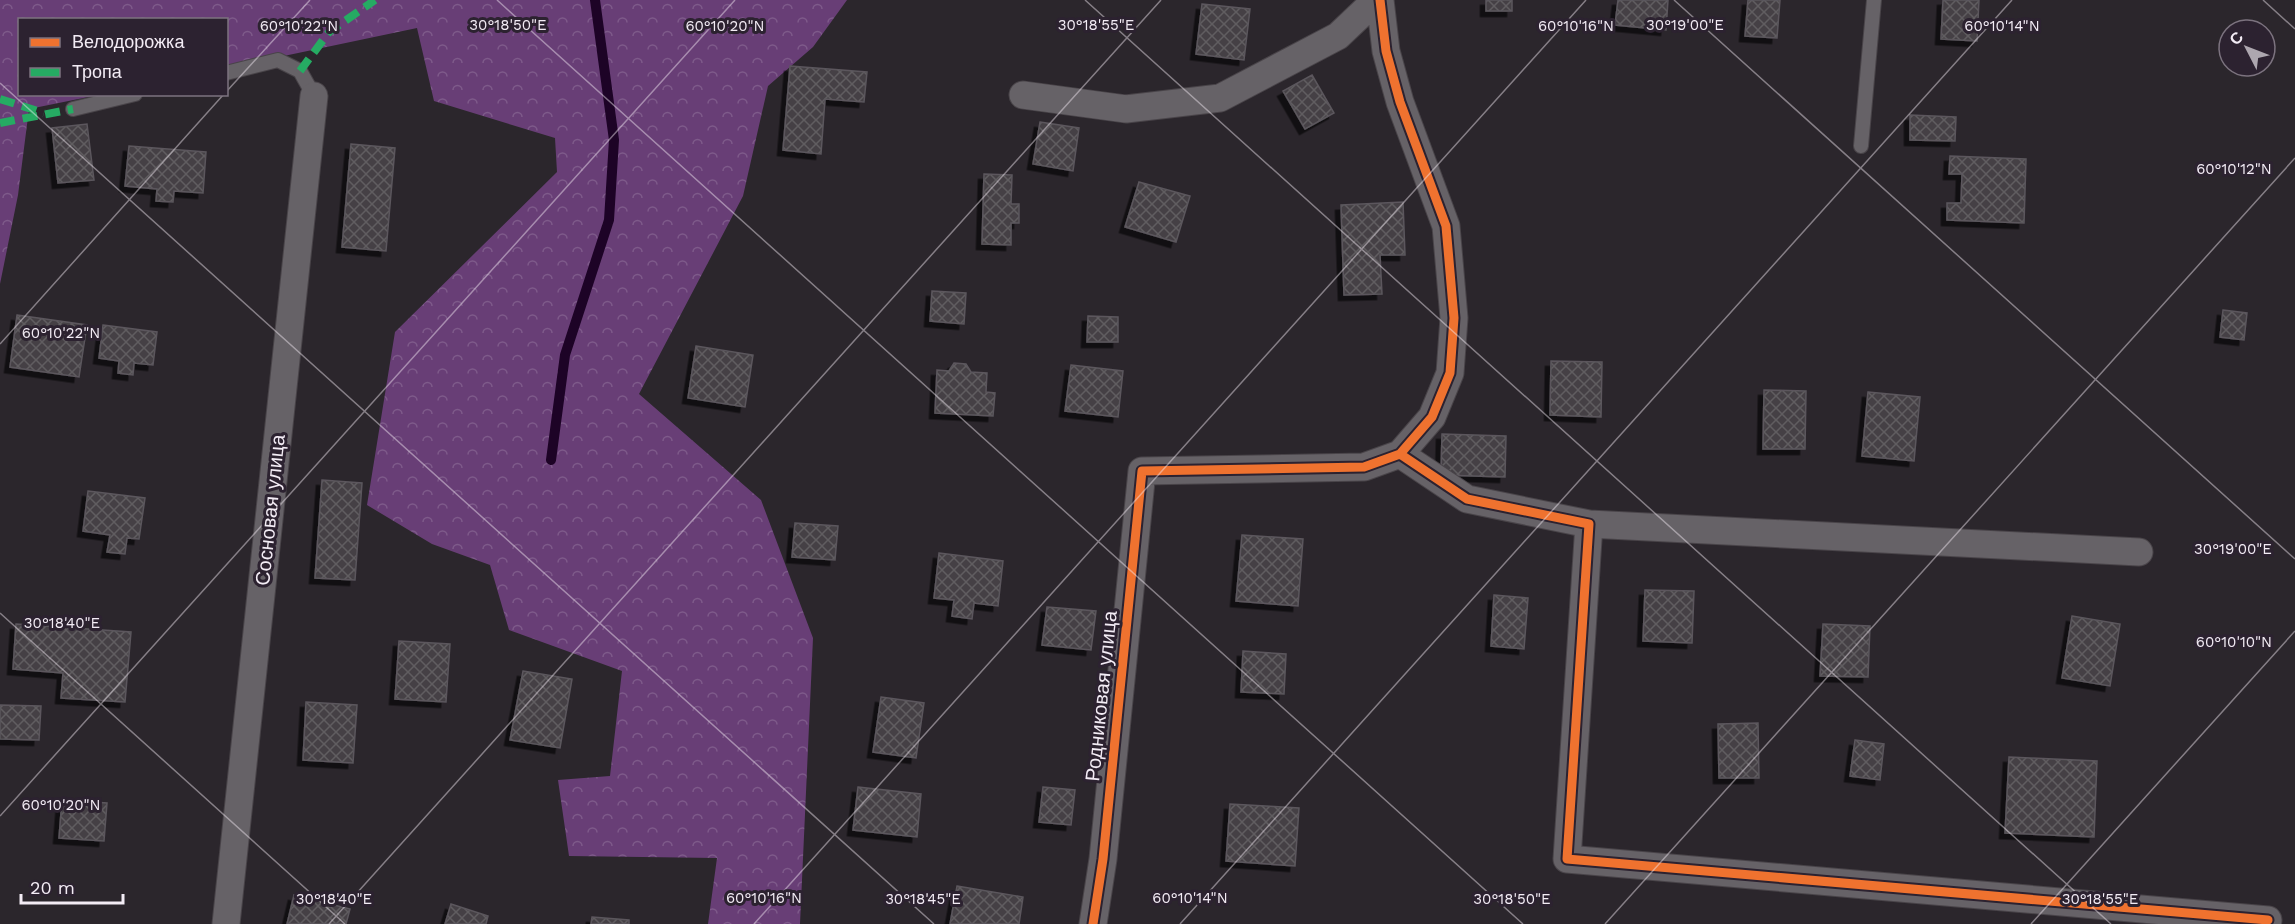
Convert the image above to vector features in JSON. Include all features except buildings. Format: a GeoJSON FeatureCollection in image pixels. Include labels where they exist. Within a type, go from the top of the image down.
{"type":"FeatureCollection","features":[{"type":"Feature","properties":{"kind":"street"},"geometry":{"type":"LineString","coordinates":[[1023,95],[1126,109],[1220,98],[1338,36],[1378,0]]}},
{"type":"Feature","properties":{"kind":"street"},"geometry":{"type":"LineString","coordinates":[[1378,0],[1386,51],[1400,102],[1446,226],[1454,318],[1450,373],[1432,417],[1400,454],[1467,499],[1589,524],[2139,552]]}},
{"type":"Feature","properties":{"kind":"street","name":"Сосновая улица"},"geometry":{"type":"LineString","coordinates":[[226,924],[314,96]]}},
{"type":"Feature","properties":{"kind":"street","name":"Родниковая улица"},"geometry":{"type":"LineString","coordinates":[[1093,924],[1103,859],[1142,471],[1364,467],[1400,454]]}},
{"type":"Feature","properties":{"kind":"street"},"geometry":{"type":"LineString","coordinates":[[1589,524],[1567,859],[2268,920]]}},
{"type":"Feature","properties":{"kind":"lane"},"geometry":{"type":"LineString","coordinates":[[1861,146],[1874,0]]}},
{"type":"Feature","properties":{"kind":"lane"},"geometry":{"type":"LineString","coordinates":[[228,72],[278,60],[300,71],[314,96]]}},
{"type":"Feature","properties":{"kind":"lane"},"geometry":{"type":"LineString","coordinates":[[73,109],[127,96]]}},
{"type":"Feature","properties":{"kind":"green space"},"geometry":{"type":"Polygon","coordinates":[[[0,0],[847,0],[813,47],[768,86],[743,196],[639,394],[761,500],[813,638],[800,924],[708,924],[717,858],[569,856],[558,780],[610,776],[622,671],[509,630],[490,565],[432,544],[367,505],[395,332],[557,172],[555,138],[434,101],[417,28],[228,68],[228,18],[18,18],[18,96],[93,96],[29,109],[18,195],[0,284],[0,0]]]}},
{"type":"Feature","properties":{"kind":"waterway"},"geometry":{"type":"LineString","coordinates":[[551,460],[565,355],[609,220],[614,140],[595,0]]}},
{"type":"Feature","properties":{"kind":"marked path"},"geometry":{"type":"LineString","coordinates":[[300,71],[329,32],[375,0]]}},
{"type":"Feature","properties":{"kind":"marked path"},"geometry":{"type":"LineString","coordinates":[[0,99],[44,113]]}},
{"type":"Feature","properties":{"kind":"marked path"},"geometry":{"type":"LineString","coordinates":[[0,123],[73,109]]}},
{"type":"Feature","properties":{"kind":"cycle path"},"geometry":{"type":"LineString","coordinates":[[1093,924],[1103,859],[1142,471],[1364,467],[1400,454],[1432,417],[1450,373],[1454,318],[1446,226],[1400,102],[1386,51],[1380,0]]}},
{"type":"Feature","properties":{"kind":"cycle path"},"geometry":{"type":"LineString","coordinates":[[1400,454],[1467,499],[1589,524],[1567,859],[2268,920]]}}]}
